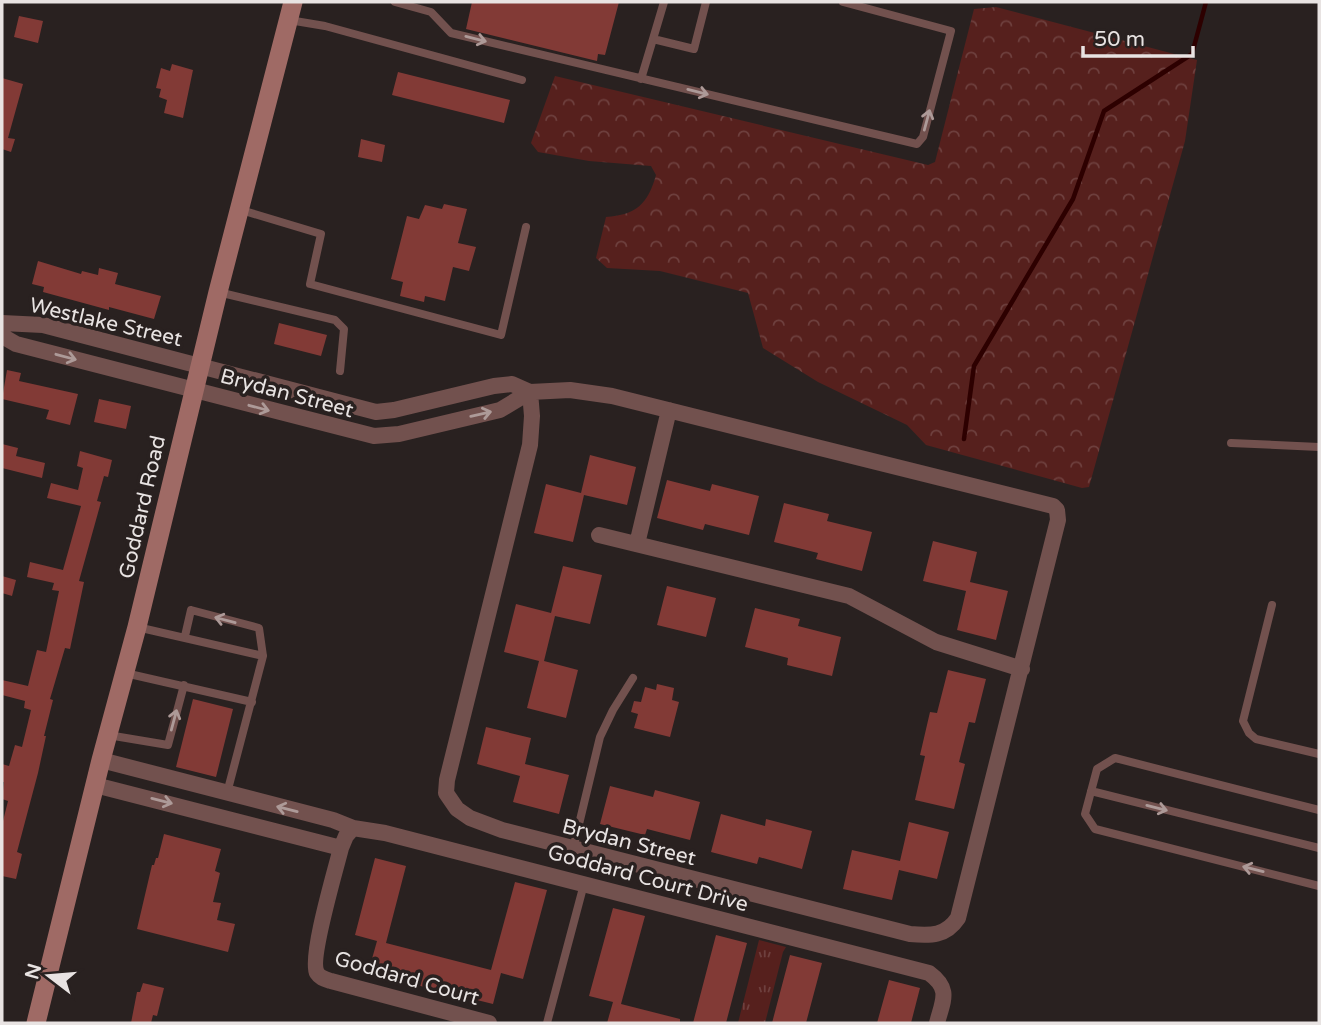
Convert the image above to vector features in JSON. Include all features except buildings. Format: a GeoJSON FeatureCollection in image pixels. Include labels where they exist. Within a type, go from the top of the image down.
{"type":"FeatureCollection","features":[{"type":"Feature","properties":{"kind":"main road","name":"Goddard Road"},"geometry":{"type":"LineString","coordinates":[[36,1023],[137,626],[193,390],[291,11]]}},
{"type":"Feature","properties":{"kind":"street","name":"Westlake Street"},"geometry":{"type":"LineString","coordinates":[[2,323],[43,324],[200,367]]}},
{"type":"Feature","properties":{"kind":"street","name":"Westlake Street"},"geometry":{"type":"LineString","coordinates":[[2,336],[16,344],[193,390]]}},
{"type":"Feature","properties":{"kind":"street","name":"Brydan Street"},"geometry":{"type":"LineString","coordinates":[[200,367],[376,412],[512,384],[530,392],[570,390],[612,396],[1053,506],[1057,510],[1058,520],[958,918],[952,927],[930,936],[910,934],[502,830],[470,818],[457,809],[446,793],[530,445],[530,392]]}},
{"type":"Feature","properties":{"kind":"street","name":"Brydan Street"},"geometry":{"type":"LineString","coordinates":[[193,390],[374,436],[399,434],[499,410],[530,392]]}},
{"type":"Feature","properties":{"kind":"street"},"geometry":{"type":"LineString","coordinates":[[637,544],[669,410]]}},
{"type":"Feature","properties":{"kind":"street"},"geometry":{"type":"LineString","coordinates":[[599,535],[849,596],[936,642],[1022,670]]}},
{"type":"Feature","properties":{"kind":"street"},"geometry":{"type":"LineString","coordinates":[[101,760],[333,820],[347,837]]}},
{"type":"Feature","properties":{"kind":"street"},"geometry":{"type":"LineString","coordinates":[[96,785],[347,837]]}},
{"type":"Feature","properties":{"kind":"street","name":"Goddard Court Drive"},"geometry":{"type":"LineString","coordinates":[[347,837],[385,832],[929,972],[940,981],[944,991],[937,1023]]}},
{"type":"Feature","properties":{"kind":"street","name":"Goddard Court"},"geometry":{"type":"LineString","coordinates":[[347,837],[316,954],[316,972],[320,977],[489,1023]]}},
{"type":"Feature","properties":{"kind":"lane"},"geometry":{"type":"LineString","coordinates":[[395,2],[431,12],[452,33],[917,144],[923,137],[951,31],[843,2]]}},
{"type":"Feature","properties":{"kind":"lane"},"geometry":{"type":"LineString","coordinates":[[431,12],[433,2]]}},
{"type":"Feature","properties":{"kind":"lane"},"geometry":{"type":"LineString","coordinates":[[641,79],[664,2]]}},
{"type":"Feature","properties":{"kind":"lane"},"geometry":{"type":"LineString","coordinates":[[653,39],[694,49],[706,2]]}},
{"type":"Feature","properties":{"kind":"lane"},"geometry":{"type":"LineString","coordinates":[[291,11],[325,26],[522,80]]}},
{"type":"Feature","properties":{"kind":"lane"},"geometry":{"type":"LineString","coordinates":[[241,210],[321,234],[310,284],[501,335],[526,227]]}},
{"type":"Feature","properties":{"kind":"lane"},"geometry":{"type":"LineString","coordinates":[[218,292],[335,320],[344,329],[340,371]]}},
{"type":"Feature","properties":{"kind":"lane"},"geometry":{"type":"LineString","coordinates":[[1231,443],[1319,447]]}},
{"type":"Feature","properties":{"kind":"lane"},"geometry":{"type":"LineString","coordinates":[[1272,605],[1243,721],[1249,733],[1256,739],[1319,754]]}},
{"type":"Feature","properties":{"kind":"lane"},"geometry":{"type":"LineString","coordinates":[[184,636],[191,610],[259,628],[263,656],[226,794]]}},
{"type":"Feature","properties":{"kind":"lane"},"geometry":{"type":"LineString","coordinates":[[137,626],[263,656]]}},
{"type":"Feature","properties":{"kind":"lane"},"geometry":{"type":"LineString","coordinates":[[124,673],[252,702]]}},
{"type":"Feature","properties":{"kind":"lane"},"geometry":{"type":"LineString","coordinates":[[573,849],[600,737],[633,678]]}},
{"type":"Feature","properties":{"kind":"lane"},"geometry":{"type":"LineString","coordinates":[[108,735],[168,745],[184,685]]}},
{"type":"Feature","properties":{"kind":"lane"},"geometry":{"type":"LineString","coordinates":[[1319,810],[1115,758],[1097,769],[1085,814],[1095,829],[1319,886]]}},
{"type":"Feature","properties":{"kind":"lane"},"geometry":{"type":"LineString","coordinates":[[1091,791],[1319,848]]}},
{"type":"Feature","properties":{"kind":"lane"},"geometry":{"type":"LineString","coordinates":[[547,1023],[584,882]]}},
{"type":"Feature","properties":{"kind":"green space"},"geometry":{"type":"Polygon","coordinates":[[[996,7],[1197,60],[1185,141],[1089,487],[1082,488],[926,445],[907,425],[818,382],[763,348],[748,293],[660,271],[607,268],[596,258],[606,217],[625,214],[645,201],[656,175],[651,166],[589,161],[538,152],[531,143],[555,76],[928,165],[935,162],[974,9],[996,7]]]}},
{"type":"Feature","properties":{"kind":"green space"},"geometry":{"type":"Polygon","coordinates":[[[759,940],[786,947],[765,1023],[738,1023],[759,940]]]}},
{"type":"Feature","properties":{"kind":"waterway"},"geometry":{"type":"LineString","coordinates":[[964,439],[974,366],[1073,199],[1104,111],[1192,54],[1206,2]]}}]}
